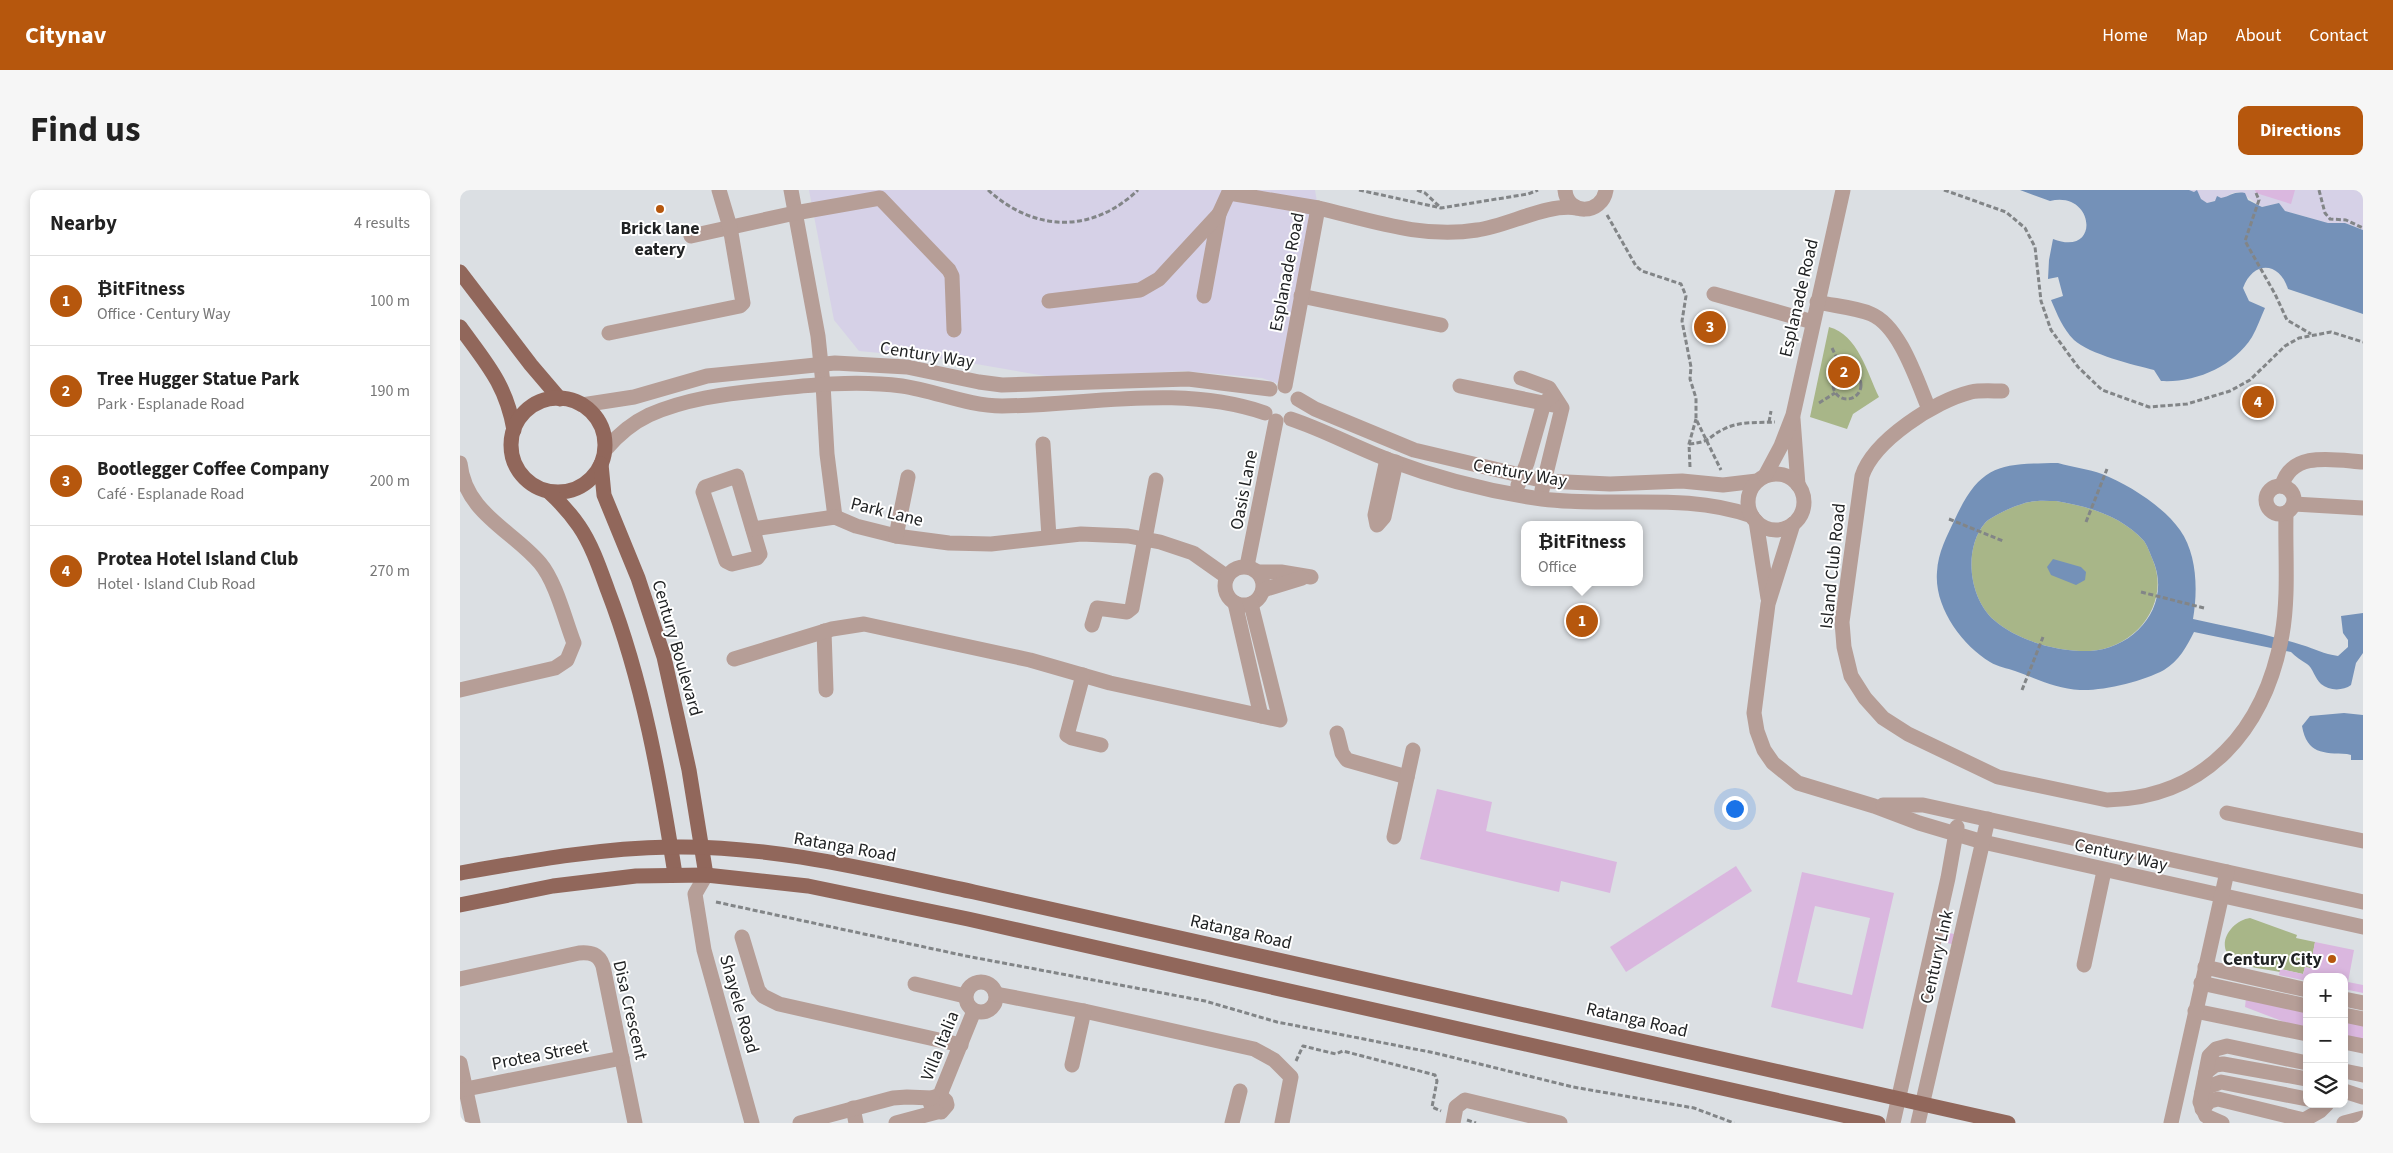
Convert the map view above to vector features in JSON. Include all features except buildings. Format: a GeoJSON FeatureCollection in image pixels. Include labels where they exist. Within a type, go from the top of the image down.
{"type":"FeatureCollection","features":[{"type":"Feature","properties":{"kind":"main road"},"geometry":{"type":"LineString","coordinates":[[460,272],[531,366],[560,399]]}},
{"type":"Feature","properties":{"kind":"main road"},"geometry":{"type":"LineString","coordinates":[[460,326],[498,380],[510,409],[514,430]]}},
{"type":"Feature","properties":{"kind":"main road"},"geometry":{"type":"LineString","coordinates":[[549,492],[567,492],[580,487],[594,475],[603,457],[604,434],[600,424],[582,405],[560,399],[545,400],[532,406],[521,416],[514,430],[511,451],[519,471],[530,483],[549,492],[580,527],[595,556],[618,616],[634,668],[651,741],[675,874]]}},
{"type":"Feature","properties":{"kind":"main road","name":"Century Boulevard"},"geometry":{"type":"LineString","coordinates":[[603,457],[604,495],[638,578],[664,657],[689,770],[706,875]]}},
{"type":"Feature","properties":{"kind":"main road","name":"Ratanga Road"},"geometry":{"type":"LineString","coordinates":[[460,873],[556,857],[671,847],[811,858],[974,892],[2008,1123]]}},
{"type":"Feature","properties":{"kind":"main road"},"geometry":{"type":"LineString","coordinates":[[460,905],[593,880],[675,874],[706,875],[808,886],[968,919],[1878,1123]]}},
{"type":"Feature","properties":{"kind":"main road"},"geometry":{"type":"LineString","coordinates":[[460,896],[504,896]]}},
{"type":"Feature","properties":{"kind":"street"},"geometry":{"type":"LineString","coordinates":[[609,333],[742,305],[743,300],[730,227],[718,190]]}},
{"type":"Feature","properties":{"kind":"street","name":"Park Lane"},"geometry":{"type":"LineString","coordinates":[[791,190],[821,364],[827,454],[836,517],[856,526],[896,536],[970,544],[1005,543],[1049,537],[1096,534],[1144,539],[1193,553],[1227,577]]}},
{"type":"Feature","properties":{"kind":"street"},"geometry":{"type":"LineString","coordinates":[[1564,190],[1567,200],[1577,208]]}},
{"type":"Feature","properties":{"kind":"street","name":"Esplanade Road"},"geometry":{"type":"LineString","coordinates":[[1537,214],[1550,205],[1564,190]]}},
{"type":"Feature","properties":{"kind":"street","name":"Esplanade Road"},"geometry":{"type":"LineString","coordinates":[[1761,479],[1781,446],[1786,418],[1815,312],[1843,190]]}},
{"type":"Feature","properties":{"kind":"street"},"geometry":{"type":"LineString","coordinates":[[1204,296],[1219,214],[1230,191],[1318,208]]}},
{"type":"Feature","properties":{"kind":"street"},"geometry":{"type":"LineString","coordinates":[[691,236],[881,194],[949,270],[952,276],[954,330]]}},
{"type":"Feature","properties":{"kind":"street","name":"Esplanade Road"},"geometry":{"type":"LineString","coordinates":[[1278,388],[1302,296],[1318,208],[1404,229],[1431,232],[1475,231],[1500,226],[1560,207],[1591,209],[1605,194]]}},
{"type":"Feature","properties":{"kind":"street"},"geometry":{"type":"LineString","coordinates":[[1049,300],[1140,290],[1150,286],[1159,279],[1219,214]]}},
{"type":"Feature","properties":{"kind":"street"},"geometry":{"type":"LineString","coordinates":[[1714,294],[1815,312],[1873,318],[1899,342],[1929,409]]}},
{"type":"Feature","properties":{"kind":"street"},"geometry":{"type":"LineString","coordinates":[[1302,296],[1441,325]]}},
{"type":"Feature","properties":{"kind":"street","name":"Century Way"},"geometry":{"type":"LineString","coordinates":[[582,405],[634,397],[707,376],[821,364],[907,367],[1002,385],[1188,379],[1278,388]]}},
{"type":"Feature","properties":{"kind":"street"},"geometry":{"type":"LineString","coordinates":[[1514,494],[1522,477],[1548,399],[1549,388],[1521,378]]}},
{"type":"Feature","properties":{"kind":"street","name":"Century Way"},"geometry":{"type":"LineString","coordinates":[[603,457],[614,439],[630,426],[672,406],[720,395],[823,384],[902,386],[1000,406],[1185,398],[1239,404],[1277,418],[1317,428],[1391,461],[1449,479],[1514,494],[1577,502],[1688,501],[1726,507],[1754,518],[1768,604]]}},
{"type":"Feature","properties":{"kind":"street"},"geometry":{"type":"LineString","coordinates":[[1460,386],[1548,399],[1562,408],[1540,498]]}},
{"type":"Feature","properties":{"kind":"street"},"geometry":{"type":"LineString","coordinates":[[1278,388],[1293,391],[1298,399],[1298,409],[1277,418],[1263,402],[1278,388]]}},
{"type":"Feature","properties":{"kind":"street","name":"Island Club Road"},"geometry":{"type":"LineString","coordinates":[[2002,391],[1972,392],[1929,409],[1872,455],[1862,476],[1842,622],[1851,676],[1865,698],[1883,718],[1908,734],[1998,777],[2107,800],[2125,799],[2182,782],[2205,770],[2231,748],[2253,720],[2267,688],[2277,655],[2282,634],[2290,509]]}},
{"type":"Feature","properties":{"kind":"street","name":"Century Way"},"geometry":{"type":"LineString","coordinates":[[1298,399],[1315,409],[1414,450],[1544,481],[1610,484],[1682,481],[1723,485],[1761,479]]}},
{"type":"Feature","properties":{"kind":"street","name":"Oasis Lane"},"geometry":{"type":"LineString","coordinates":[[1253,569],[1277,418]]}},
{"type":"Feature","properties":{"kind":"street","name":"Esplanade Road"},"geometry":{"type":"LineString","coordinates":[[1786,418],[1798,485]]}},
{"type":"Feature","properties":{"kind":"street"},"geometry":{"type":"LineString","coordinates":[[1043,444],[1049,537]]}},
{"type":"Feature","properties":{"kind":"street"},"geometry":{"type":"LineString","coordinates":[[2282,486],[2284,476],[2290,469],[2301,462],[2319,460],[2363,462]]}},
{"type":"Feature","properties":{"kind":"street"},"geometry":{"type":"LineString","coordinates":[[460,463],[468,488],[480,507],[500,529],[532,555],[545,571],[574,643],[567,660],[556,668],[460,690]]}},
{"type":"Feature","properties":{"kind":"street"},"geometry":{"type":"LineString","coordinates":[[1773,474],[1784,475],[1798,485],[1803,495],[1804,506],[1801,514],[1793,524],[1785,528],[1774,529],[1765,527],[1754,518],[1748,499],[1752,487],[1761,479],[1773,474]]}},
{"type":"Feature","properties":{"kind":"street"},"geometry":{"type":"LineString","coordinates":[[738,477],[753,529],[759,556],[732,564],[728,562],[703,492],[704,488],[738,477]]}},
{"type":"Feature","properties":{"kind":"street"},"geometry":{"type":"LineString","coordinates":[[896,536],[908,478]]}},
{"type":"Feature","properties":{"kind":"street"},"geometry":{"type":"LineString","coordinates":[[1092,625],[1095,609],[1131,611],[1156,480]]}},
{"type":"Feature","properties":{"kind":"street"},"geometry":{"type":"LineString","coordinates":[[2290,509],[2290,490],[2282,486],[2276,486],[2268,491],[2265,502],[2270,511],[2275,514],[2290,509],[2363,508]]}},
{"type":"Feature","properties":{"kind":"street"},"geometry":{"type":"LineString","coordinates":[[753,529],[836,517]]}},
{"type":"Feature","properties":{"kind":"street","name":"Century Way"},"geometry":{"type":"LineString","coordinates":[[1793,524],[1768,604],[1754,713],[1757,731],[1764,750],[1773,763],[1798,783],[1874,806],[1920,824],[1983,842],[2104,871],[2363,927]]}},
{"type":"Feature","properties":{"kind":"street"},"geometry":{"type":"LineString","coordinates":[[1262,716],[1235,603],[1227,594],[1225,582],[1235,568],[1281,572],[1307,577],[1263,590]]}},
{"type":"Feature","properties":{"kind":"street"},"geometry":{"type":"LineString","coordinates":[[1235,603],[1251,604],[1257,601],[1263,590],[1262,578],[1253,569]]}},
{"type":"Feature","properties":{"kind":"street"},"geometry":{"type":"LineString","coordinates":[[734,659],[824,631],[864,624],[1030,660],[1110,683],[1280,720],[1251,604]]}},
{"type":"Feature","properties":{"kind":"street"},"geometry":{"type":"LineString","coordinates":[[824,631],[826,690]]}},
{"type":"Feature","properties":{"kind":"street"},"geometry":{"type":"LineString","coordinates":[[1083,675],[1067,735],[1101,745]]}},
{"type":"Feature","properties":{"kind":"street"},"geometry":{"type":"LineString","coordinates":[[1338,733],[1342,753],[1348,760],[1407,777]]}},
{"type":"Feature","properties":{"kind":"street"},"geometry":{"type":"LineString","coordinates":[[1394,837],[1413,750]]}},
{"type":"Feature","properties":{"kind":"street","name":"Century Way"},"geometry":{"type":"LineString","coordinates":[[1874,806],[1923,805],[2363,902]]}},
{"type":"Feature","properties":{"kind":"street","name":"Century Link"},"geometry":{"type":"LineString","coordinates":[[1894,1123],[1948,878],[1960,813]]}},
{"type":"Feature","properties":{"kind":"street"},"geometry":{"type":"LineString","coordinates":[[2227,813],[2363,841]]}},
{"type":"Feature","properties":{"kind":"street","name":"Century Link"},"geometry":{"type":"LineString","coordinates":[[1918,1123],[1988,819]]}},
{"type":"Feature","properties":{"kind":"street"},"geometry":{"type":"LineString","coordinates":[[2084,965],[2104,871]]}},
{"type":"Feature","properties":{"kind":"street"},"geometry":{"type":"LineString","coordinates":[[2171,1123],[2227,872]]}},
{"type":"Feature","properties":{"kind":"street"},"geometry":{"type":"LineString","coordinates":[[675,874],[695,894],[706,875]]}},
{"type":"Feature","properties":{"kind":"street","name":"Shayele Road"},"geometry":{"type":"LineString","coordinates":[[695,894],[704,950],[752,1123]]}},
{"type":"Feature","properties":{"kind":"street"},"geometry":{"type":"LineString","coordinates":[[742,937],[758,990],[770,1000],[788,1006],[961,1045]]}},
{"type":"Feature","properties":{"kind":"street","name":"Disa Crescent"},"geometry":{"type":"LineString","coordinates":[[460,979],[590,952],[598,956],[603,966],[635,1123]]}},
{"type":"Feature","properties":{"kind":"street"},"geometry":{"type":"LineString","coordinates":[[2205,967],[2303,989]]}},
{"type":"Feature","properties":{"kind":"street","name":"Villa Italia"},"geometry":{"type":"LineString","coordinates":[[982,982],[992,986],[996,994],[995,1003],[986,1011],[974,1011],[969,1007],[966,996],[970,986],[982,982]]}},
{"type":"Feature","properties":{"kind":"street"},"geometry":{"type":"LineString","coordinates":[[2201,983],[2303,1005]]}},
{"type":"Feature","properties":{"kind":"street"},"geometry":{"type":"LineString","coordinates":[[915,984],[966,996]]}},
{"type":"Feature","properties":{"kind":"street"},"geometry":{"type":"LineString","coordinates":[[996,994],[1084,1011],[1254,1049],[1274,1060],[1292,1077],[1282,1123]]}},
{"type":"Feature","properties":{"kind":"street"},"geometry":{"type":"LineString","coordinates":[[2348,1000],[2363,1004]]}},
{"type":"Feature","properties":{"kind":"street","name":"Villa Italia"},"geometry":{"type":"LineString","coordinates":[[939,1108],[974,1011]]}},
{"type":"Feature","properties":{"kind":"street"},"geometry":{"type":"LineString","coordinates":[[1072,1065],[1084,1011]]}},
{"type":"Feature","properties":{"kind":"street"},"geometry":{"type":"LineString","coordinates":[[2195,1011],[2303,1033]]}},
{"type":"Feature","properties":{"kind":"street"},"geometry":{"type":"LineString","coordinates":[[2348,1016],[2363,1019]]}},
{"type":"Feature","properties":{"kind":"street"},"geometry":{"type":"LineString","coordinates":[[2348,1043],[2363,1046]]}},
{"type":"Feature","properties":{"kind":"street"},"geometry":{"type":"LineString","coordinates":[[2222,1123],[2210,1119],[2202,1109],[2200,1102],[2209,1056],[2213,1051],[2222,1046],[2303,1062]]}},
{"type":"Feature","properties":{"kind":"street","name":"Protea Street"},"geometry":{"type":"LineString","coordinates":[[466,1089],[622,1058]]}},
{"type":"Feature","properties":{"kind":"street"},"geometry":{"type":"LineString","coordinates":[[460,1063],[473,1123]]}},
{"type":"Feature","properties":{"kind":"street"},"geometry":{"type":"LineString","coordinates":[[2206,1072],[2215,1065],[2223,1064],[2303,1078]]}},
{"type":"Feature","properties":{"kind":"street"},"geometry":{"type":"LineString","coordinates":[[2348,1072],[2363,1075]]}},
{"type":"Feature","properties":{"kind":"street"},"geometry":{"type":"LineString","coordinates":[[2202,1092],[2210,1086],[2221,1082],[2303,1098]]}},
{"type":"Feature","properties":{"kind":"street"},"geometry":{"type":"LineString","coordinates":[[1232,1123],[1240,1091]]}},
{"type":"Feature","properties":{"kind":"street"},"geometry":{"type":"LineString","coordinates":[[800,1123],[854,1116],[880,1102],[907,1097],[939,1108]]}},
{"type":"Feature","properties":{"kind":"street"},"geometry":{"type":"LineString","coordinates":[[2202,1109],[2215,1099],[2304,1120],[2323,1108]]}},
{"type":"Feature","properties":{"kind":"street"},"geometry":{"type":"LineString","coordinates":[[1453,1119],[1456,1107],[1464,1100],[1560,1123]]}},
{"type":"Feature","properties":{"kind":"street"},"geometry":{"type":"LineString","coordinates":[[896,1123],[939,1108]]}},
{"type":"Feature","properties":{"kind":"street"},"geometry":{"type":"LineString","coordinates":[[2344,1123],[2363,1118]]}},
{"type":"Feature","properties":{"kind":"path"},"geometry":{"type":"LineString","coordinates":[[988,190],[1014,210],[1029,217],[1059,224],[1098,216],[1115,208],[1138,190]]}},
{"type":"Feature","properties":{"kind":"path"},"geometry":{"type":"LineString","coordinates":[[1359,190],[1441,208],[1528,194],[1538,190]]}},
{"type":"Feature","properties":{"kind":"path"},"geometry":{"type":"LineString","coordinates":[[1417,190],[1425,193],[1441,208]]}},
{"type":"Feature","properties":{"kind":"path"},"geometry":{"type":"LineString","coordinates":[[1944,190],[2006,212],[2025,228],[2035,247],[2041,302],[2051,330],[2078,367],[2102,390],[2149,407],[2187,404],[2206,400],[2230,391],[2250,380],[2286,346],[2299,338],[2311,334],[2331,332],[2363,342]]}},
{"type":"Feature","properties":{"kind":"path"},"geometry":{"type":"LineString","coordinates":[[2319,190],[2325,213],[2330,219],[2346,220],[2363,228]]}},
{"type":"Feature","properties":{"kind":"path"},"geometry":{"type":"LineString","coordinates":[[2256,193],[2259,200],[2245,241],[2276,294],[2287,320],[2311,334]]}},
{"type":"Feature","properties":{"kind":"path"},"geometry":{"type":"LineString","coordinates":[[1605,194],[1636,266],[1642,271],[1682,284],[1684,287],[1686,296],[1682,321],[1691,367],[1690,379],[1696,398],[1696,418],[1689,444],[1690,467]]}},
{"type":"Feature","properties":{"kind":"path"},"geometry":{"type":"LineString","coordinates":[[1832,348],[1843,371]]}},
{"type":"Feature","properties":{"kind":"path"},"geometry":{"type":"LineString","coordinates":[[1843,371],[1854,372],[1858,376],[1861,387],[1856,396],[1850,399],[1845,399],[1835,393],[1832,382],[1838,373],[1843,371]]}},
{"type":"Feature","properties":{"kind":"path"},"geometry":{"type":"LineString","coordinates":[[1819,403],[1835,393]]}},
{"type":"Feature","properties":{"kind":"path"},"geometry":{"type":"LineString","coordinates":[[1769,422],[1771,411]]}},
{"type":"Feature","properties":{"kind":"path"},"geometry":{"type":"LineString","coordinates":[[1696,418],[1724,474]]}},
{"type":"Feature","properties":{"kind":"path"},"geometry":{"type":"LineString","coordinates":[[1689,444],[1707,442],[1722,429],[1739,424],[1769,422],[1786,418]]}},
{"type":"Feature","properties":{"kind":"path"},"geometry":{"type":"LineString","coordinates":[[2086,522],[2107,469]]}},
{"type":"Feature","properties":{"kind":"path"},"geometry":{"type":"LineString","coordinates":[[1949,519],[2003,541]]}},
{"type":"Feature","properties":{"kind":"path"},"geometry":{"type":"LineString","coordinates":[[2141,592],[2204,608]]}},
{"type":"Feature","properties":{"kind":"path"},"geometry":{"type":"LineString","coordinates":[[2022,690],[2043,637]]}},
{"type":"Feature","properties":{"kind":"path"},"geometry":{"type":"LineString","coordinates":[[716,902],[966,956],[1205,1001],[1286,1024],[1434,1053],[1574,1087],[1694,1108],[1734,1123]]}},
{"type":"Feature","properties":{"kind":"path"},"geometry":{"type":"LineString","coordinates":[[1282,1068],[1297,1061],[1303,1046],[1336,1054],[1344,1051],[1435,1075],[1437,1081],[1432,1107],[1453,1119],[1463,1117],[1476,1123]]}},
{"type":"Feature","properties":{"kind":"shaded area"},"geometry":{"type":"Polygon","coordinates":[[[809,190],[1315,190],[1318,208],[1285,386],[1262,378],[1185,371],[1051,377],[953,360],[859,351],[834,320],[809,190]]]}},
{"type":"Feature","properties":{"kind":"shaded area"},"geometry":{"type":"Polygon","coordinates":[[[2189,190],[2363,190],[2363,230],[2345,223],[2328,223],[2285,211],[2279,203],[2262,207],[2240,192],[2232,193],[2207,203],[2201,199],[2197,191],[2189,190]]]}},
{"type":"Feature","properties":{"kind":"green space"},"geometry":{"type":"Polygon","coordinates":[[[1829,327],[1839,331],[1854,346],[1866,366],[1879,397],[1853,414],[1847,429],[1810,417],[1829,327]]]}},
{"type":"Feature","properties":{"kind":"green space"},"geometry":{"type":"Polygon","coordinates":[[[2056,501],[2092,509],[2115,519],[2135,532],[2147,547],[2157,575],[2157,591],[2153,606],[2146,620],[2122,642],[2107,648],[2090,651],[2065,650],[2039,644],[2015,634],[1994,620],[1979,599],[1974,586],[1972,559],[1978,534],[1985,523],[2013,507],[2025,503],[2056,501]]]}},
{"type":"Feature","properties":{"kind":"green space"},"geometry":{"type":"Polygon","coordinates":[[[2250,918],[2297,935],[2296,938],[2315,942],[2310,968],[2305,967],[2303,974],[2281,969],[2280,972],[2250,967],[2234,960],[2225,948],[2225,941],[2231,928],[2250,918]]]}},
{"type":"Feature","properties":{"kind":"water"},"geometry":{"type":"Polygon","coordinates":[[[2020,190],[2189,190],[2194,192],[2197,190],[2201,199],[2207,203],[2215,201],[2217,196],[2221,198],[2235,193],[2245,193],[2248,200],[2262,207],[2279,203],[2285,211],[2328,223],[2345,223],[2363,230],[2363,314],[2288,289],[2279,273],[2272,269],[2259,269],[2247,279],[2243,288],[2249,301],[2265,308],[2252,337],[2244,348],[2224,365],[2200,376],[2174,381],[2161,381],[2154,370],[2090,350],[2074,340],[2067,331],[2051,300],[2063,296],[2058,277],[2048,279],[2049,260],[2053,239],[2068,242],[2079,240],[2085,232],[2086,223],[2083,213],[2076,205],[2065,200],[2050,201],[2020,190]]]}},
{"type":"Feature","properties":{"kind":"water"},"geometry":{"type":"Polygon","coordinates":[[[2058,463],[2112,478],[2145,497],[2173,521],[2186,540],[2193,561],[2196,584],[2193,619],[2275,637],[2338,656],[2348,647],[2348,640],[2343,633],[2341,616],[2363,613],[2363,653],[2356,663],[2351,685],[2336,689],[2324,686],[2319,682],[2309,666],[2291,652],[2194,632],[2178,658],[2164,670],[2135,681],[2100,689],[2080,690],[2055,686],[1996,665],[1980,655],[1969,646],[1952,624],[1940,598],[1937,572],[1941,551],[1965,501],[1974,487],[1984,477],[1995,470],[2007,466],[2058,463]],[[2033,501],[2013,507],[1988,520],[1978,534],[1974,546],[1972,573],[1974,586],[1986,611],[1994,620],[2015,634],[2039,644],[2065,650],[2090,651],[2107,648],[2122,642],[2136,632],[2146,620],[2154,606],[2158,591],[2157,575],[2144,541],[2135,532],[2115,519],[2092,509],[2068,503],[2033,501]]]}},
{"type":"Feature","properties":{"kind":"water"},"geometry":{"type":"Polygon","coordinates":[[[2053,559],[2081,567],[2086,572],[2085,580],[2076,585],[2051,575],[2047,567],[2053,559]]]}},
{"type":"Feature","properties":{"kind":"water"},"geometry":{"type":"Polygon","coordinates":[[[2344,713],[2363,715],[2363,760],[2351,760],[2351,755],[2317,750],[2312,747],[2304,735],[2302,726],[2310,716],[2344,713]]]}},
{"type":"Feature","properties":{"kind":"place","name":"Brick lane eatery"},"geometry":{"type":"Point","coordinates":[660,209]}},
{"type":"Feature","properties":{"kind":"place","name":"Bootlegger Coffee Company"},"geometry":{"type":"Point","coordinates":[1710,327]}},
{"type":"Feature","properties":{"kind":"place","name":"Tree Hugger Statue Park"},"geometry":{"type":"Point","coordinates":[1844,372]}},
{"type":"Feature","properties":{"kind":"place","name":"Protea Hotel Island Club"},"geometry":{"type":"Point","coordinates":[2258,402]}},
{"type":"Feature","properties":{"kind":"place","name":"₿itFitness"},"geometry":{"type":"Point","coordinates":[1582,621]}},
{"type":"Feature","properties":{"kind":"place","name":"Century City"},"geometry":{"type":"Point","coordinates":[2332,959]}}]}
